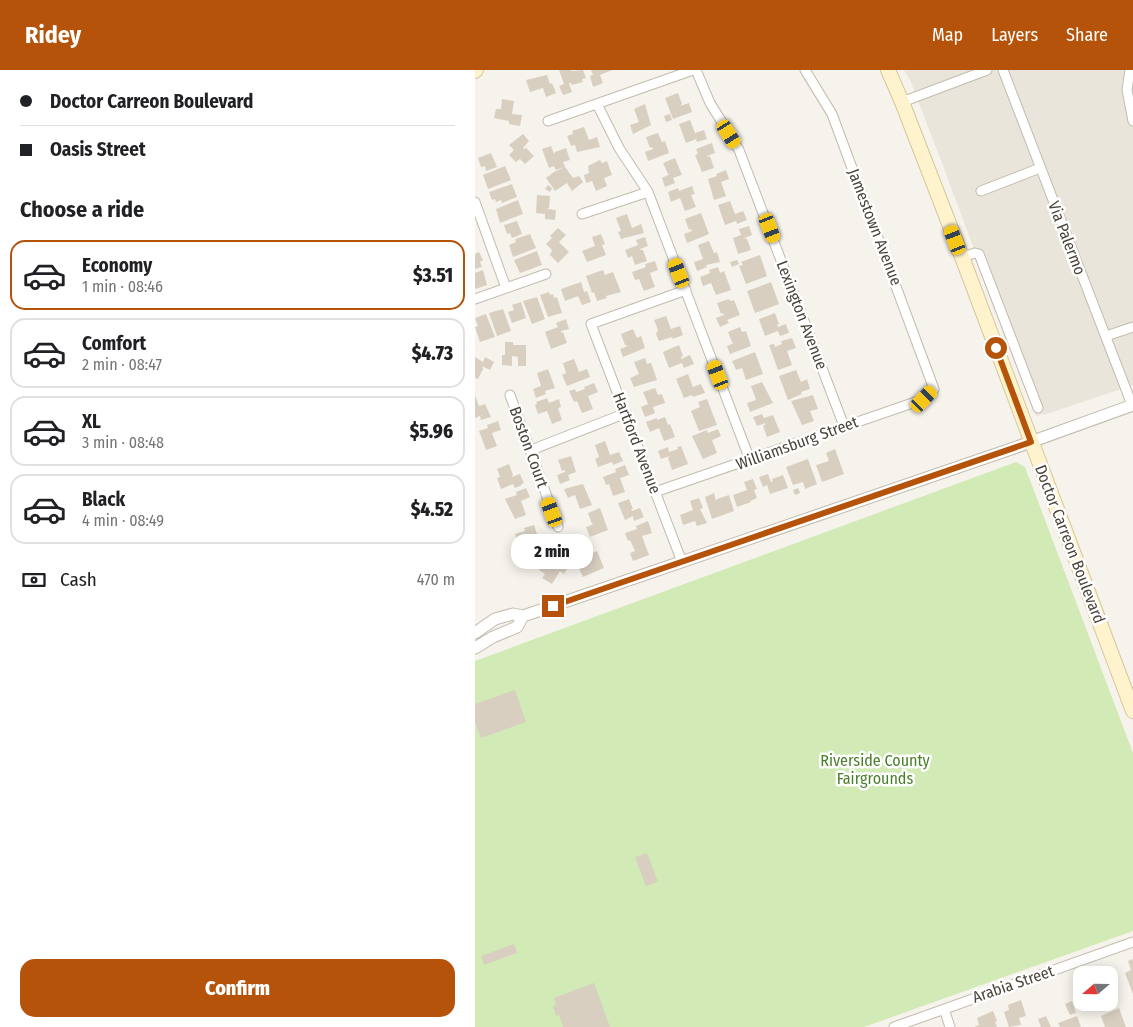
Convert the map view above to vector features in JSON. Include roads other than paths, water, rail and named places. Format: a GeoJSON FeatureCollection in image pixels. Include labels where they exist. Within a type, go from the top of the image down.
{"type":"FeatureCollection","features":[{"type":"Feature","properties":{"kind":"main road","name":"Doctor Carreon Boulevard"},"geometry":{"type":"LineString","coordinates":[[888,70],[962,257],[1133,711]]}},
{"type":"Feature","properties":{"kind":"street"},"geometry":{"type":"LineString","coordinates":[[548,121],[694,70]]}},
{"type":"Feature","properties":{"kind":"street","name":"Lexington Avenue"},"geometry":{"type":"LineString","coordinates":[[694,70],[710,103],[739,150],[844,426]]}},
{"type":"Feature","properties":{"kind":"street","name":"Jamestown Avenue"},"geometry":{"type":"LineString","coordinates":[[805,70],[832,114],[934,389]]}},
{"type":"Feature","properties":{"kind":"street"},"geometry":{"type":"LineString","coordinates":[[902,102],[987,70]]}},
{"type":"Feature","properties":{"kind":"street","name":"Via Palermo"},"geometry":{"type":"LineString","coordinates":[[1003,70],[1133,405]]}},
{"type":"Feature","properties":{"kind":"street"},"geometry":{"type":"LineString","coordinates":[[1130,70],[1127,90],[1133,121]]}},
{"type":"Feature","properties":{"kind":"street"},"geometry":{"type":"LineString","coordinates":[[597,104],[619,148],[648,192],[750,460]]}},
{"type":"Feature","properties":{"kind":"street"},"geometry":{"type":"LineString","coordinates":[[981,190],[1040,168]]}},
{"type":"Feature","properties":{"kind":"street"},"geometry":{"type":"LineString","coordinates":[[582,214],[648,192]]}},
{"type":"Feature","properties":{"kind":"street"},"geometry":{"type":"LineString","coordinates":[[475,202],[506,288]]}},
{"type":"Feature","properties":{"kind":"street"},"geometry":{"type":"LineString","coordinates":[[962,257],[975,253],[979,254],[1038,408]]}},
{"type":"Feature","properties":{"kind":"street"},"geometry":{"type":"LineString","coordinates":[[475,299],[546,274]]}},
{"type":"Feature","properties":{"kind":"street","name":"Hartford Avenue"},"geometry":{"type":"LineString","coordinates":[[682,562],[591,324],[686,290]]}},
{"type":"Feature","properties":{"kind":"street"},"geometry":{"type":"LineString","coordinates":[[1106,336],[1133,327]]}},
{"type":"Feature","properties":{"kind":"street","name":"Williamsburg Street"},"geometry":{"type":"LineString","coordinates":[[655,492],[924,399],[934,389]]}},
{"type":"Feature","properties":{"kind":"street","name":"Boston Court"},"geometry":{"type":"LineString","coordinates":[[510,394],[558,527]]}},
{"type":"Feature","properties":{"kind":"street"},"geometry":{"type":"LineString","coordinates":[[475,633],[495,620],[513,614],[523,616],[1031,442],[1133,405]]}},
{"type":"Feature","properties":{"kind":"street"},"geometry":{"type":"LineString","coordinates":[[531,450],[625,413]]}},
{"type":"Feature","properties":{"kind":"street"},"geometry":{"type":"LineString","coordinates":[[475,648],[493,637],[517,627],[523,616]]}},
{"type":"Feature","properties":{"kind":"street","name":"Arabia Street"},"geometry":{"type":"LineString","coordinates":[[894,1027],[1133,942]]}},
{"type":"Feature","properties":{"kind":"street"},"geometry":{"type":"LineString","coordinates":[[944,1009],[950,1027]]}},
{"type":"Feature","properties":{"kind":"park label","name":"Riverside County Fairgrounds"},"geometry":{"type":"Point","coordinates":[875,769]}}]}
